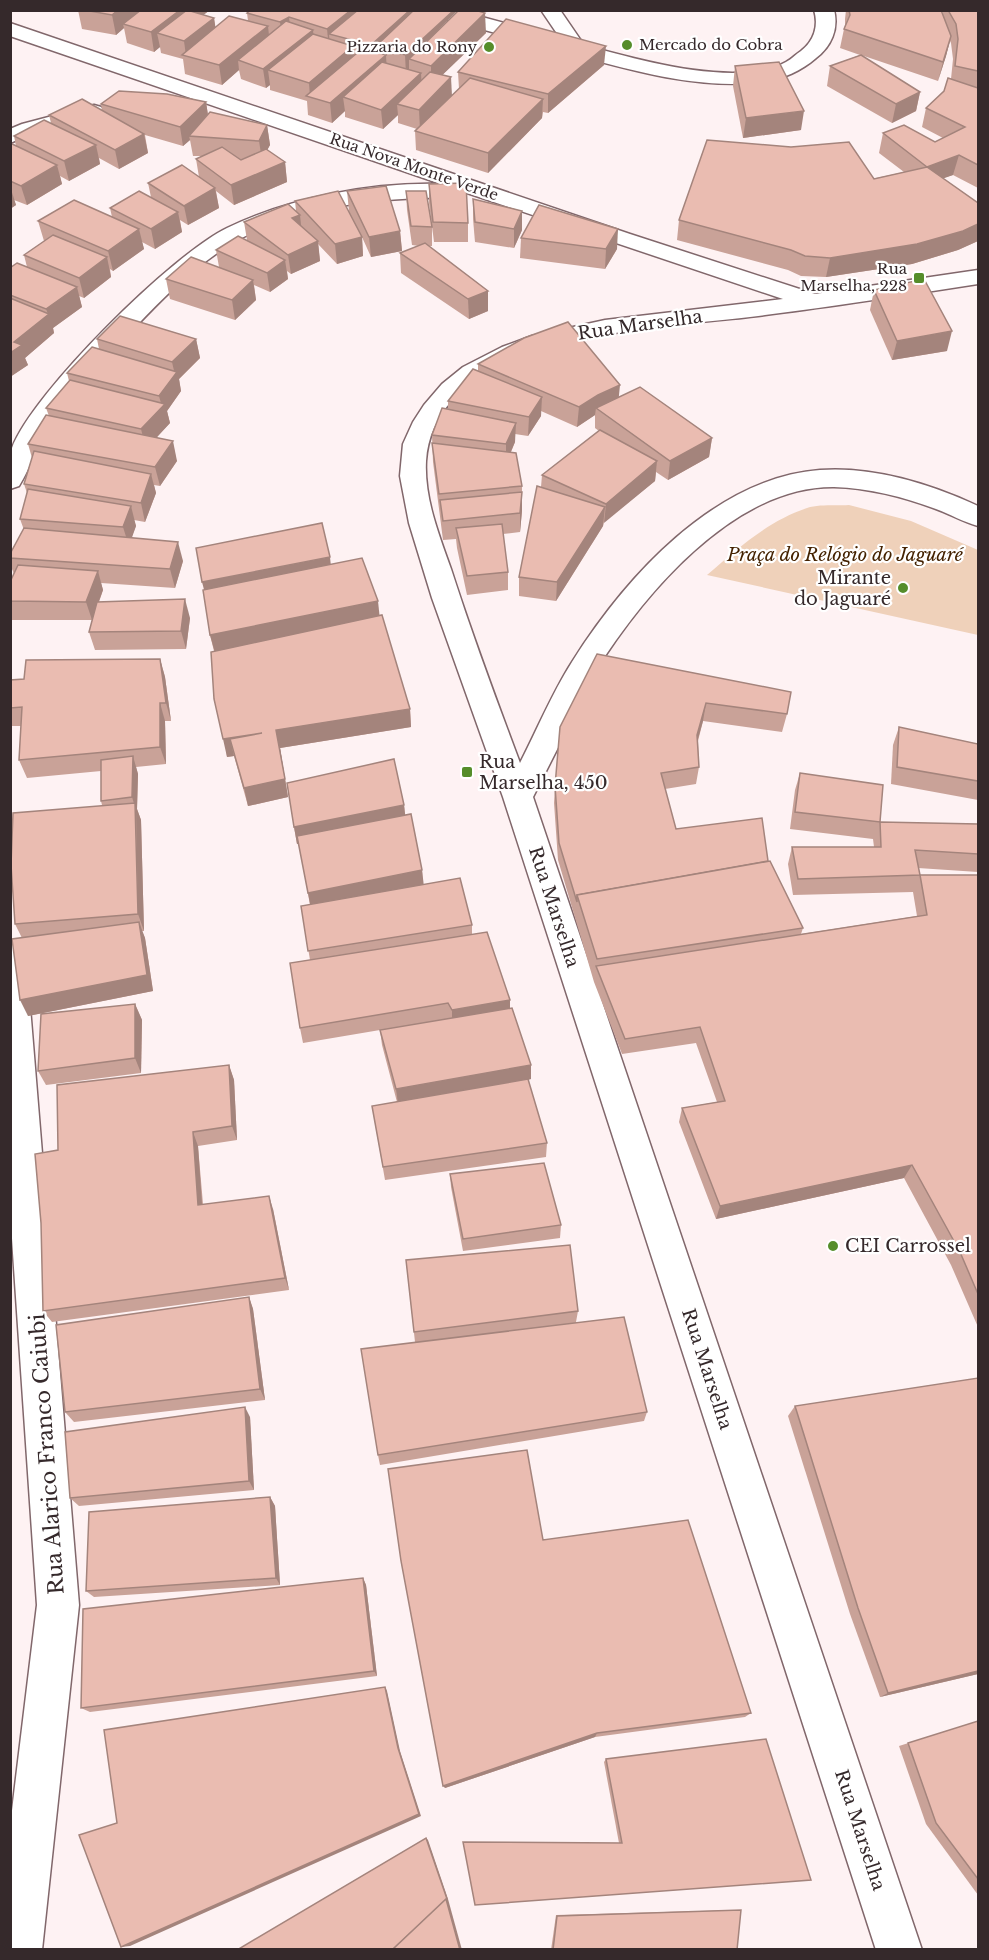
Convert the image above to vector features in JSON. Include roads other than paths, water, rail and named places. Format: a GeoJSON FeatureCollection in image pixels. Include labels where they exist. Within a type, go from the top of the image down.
{"type":"FeatureCollection","features":[{"type":"Feature","properties":{"kind":"street"},"geometry":{"type":"LineString","coordinates":[[432,10],[577,49],[687,75],[720,77],[762,75],[783,69],[809,56],[820,44],[825,32],[827,17],[824,10]]}},
{"type":"Feature","properties":{"kind":"street"},"geometry":{"type":"LineString","coordinates":[[550,10],[577,49]]}},
{"type":"Feature","properties":{"kind":"street","name":"Rua Nova Monte Verde"},"geometry":{"type":"LineString","coordinates":[[10,29],[818,302]]}},
{"type":"Feature","properties":{"kind":"street"},"geometry":{"type":"LineString","coordinates":[[164,102],[217,99]]}},
{"type":"Feature","properties":{"kind":"street"},"geometry":{"type":"LineString","coordinates":[[10,136],[63,117],[108,108]]}},
{"type":"Feature","properties":{"kind":"street"},"geometry":{"type":"LineString","coordinates":[[10,480],[29,439],[53,402],[78,372],[175,276],[223,239],[262,221],[341,199],[423,189],[488,192]]}},
{"type":"Feature","properties":{"kind":"street","name":"Rua Marselha"},"geometry":{"type":"LineString","coordinates":[[899,1950],[518,797],[456,633],[414,492],[416,444],[433,411],[455,386],[479,366],[549,338],[592,330],[818,302],[978,277]]}},
{"type":"Feature","properties":{"kind":"street"},"geometry":{"type":"LineString","coordinates":[[518,797],[584,665],[646,582],[677,552],[724,515],[763,493],[786,485],[828,478],[890,485],[929,497],[978,517]]}},
{"type":"Feature","properties":{"kind":"street","name":"Rua Alarico Franco Caiubi"},"geometry":{"type":"LineString","coordinates":[[10,958],[58,1605],[20,1950]]}},
{"type":"Feature","properties":{"kind":"place","name":"Mercado do Cobra"},"geometry":{"type":"Point","coordinates":[627,45]}},
{"type":"Feature","properties":{"kind":"place","name":"Pizzaria do Rony"},"geometry":{"type":"Point","coordinates":[489,47]}},
{"type":"Feature","properties":{"kind":"place","name":"Rua Marselha, 228"},"geometry":{"type":"Point","coordinates":[919,278]}},
{"type":"Feature","properties":{"kind":"place","name":"Mirante do Jaguaré"},"geometry":{"type":"Point","coordinates":[903,588]}},
{"type":"Feature","properties":{"kind":"place","name":"Rua Marselha, 450"},"geometry":{"type":"Point","coordinates":[467,772]}},
{"type":"Feature","properties":{"kind":"place","name":"CEI Carrossel"},"geometry":{"type":"Point","coordinates":[833,1246]}},
{"type":"Feature","properties":{"kind":"park label","name":"Praça do Relógio do Jaguaré"},"geometry":{"type":"Point","coordinates":[845,555]}}]}
